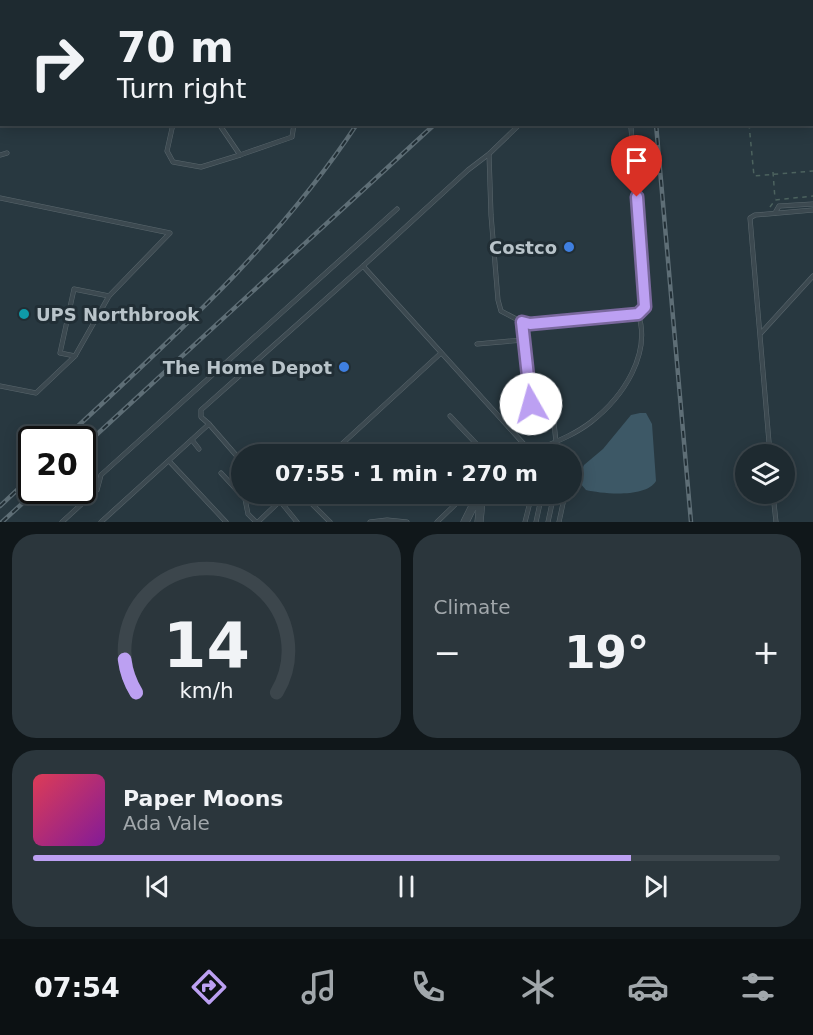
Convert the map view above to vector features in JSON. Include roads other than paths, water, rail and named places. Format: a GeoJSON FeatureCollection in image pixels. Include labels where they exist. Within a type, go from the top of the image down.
{"type":"FeatureCollection","features":[{"type":"Feature","properties":{"kind":"street"},"geometry":{"type":"LineString","coordinates":[[465,522],[475,504]]}},
{"type":"Feature","properties":{"kind":"street"},"geometry":{"type":"LineString","coordinates":[[480,522],[482,504]]}},
{"type":"Feature","properties":{"kind":"street"},"geometry":{"type":"LineString","coordinates":[[470,522],[472,507]]}},
{"type":"Feature","properties":{"kind":"lane"},"geometry":{"type":"LineString","coordinates":[[173,126],[167,151],[173,162],[201,167],[292,137],[294,126]]}},
{"type":"Feature","properties":{"kind":"lane"},"geometry":{"type":"LineString","coordinates":[[220,126],[240,155]]}},
{"type":"Feature","properties":{"kind":"lane"},"geometry":{"type":"LineString","coordinates":[[231,449],[201,417],[201,410],[518,126]]}},
{"type":"Feature","properties":{"kind":"lane"},"geometry":{"type":"LineString","coordinates":[[489,153],[491,215],[498,300],[501,311],[530,324],[638,314],[645,307],[645,288],[629,126]]}},
{"type":"Feature","properties":{"kind":"lane"},"geometry":{"type":"LineString","coordinates":[[0,155],[7,153]]}},
{"type":"Feature","properties":{"kind":"lane"},"geometry":{"type":"LineString","coordinates":[[0,198],[170,233],[109,297],[75,356],[36,393],[0,386]]}},
{"type":"Feature","properties":{"kind":"lane"},"geometry":{"type":"LineString","coordinates":[[774,213],[779,206],[813,204]]}},
{"type":"Feature","properties":{"kind":"lane"},"geometry":{"type":"LineString","coordinates":[[62,522],[97,490],[101,476],[397,209]]}},
{"type":"Feature","properties":{"kind":"lane"},"geometry":{"type":"LineString","coordinates":[[769,444],[750,218],[755,215],[813,210]]}},
{"type":"Feature","properties":{"kind":"lane"},"geometry":{"type":"LineString","coordinates":[[363,266],[522,444]]}},
{"type":"Feature","properties":{"kind":"lane"},"geometry":{"type":"LineString","coordinates":[[761,334],[813,276]]}},
{"type":"Feature","properties":{"kind":"lane"},"geometry":{"type":"LineString","coordinates":[[75,356],[60,353],[74,290],[109,297]]}},
{"type":"Feature","properties":{"kind":"lane"},"geometry":{"type":"LineString","coordinates":[[552,444],[590,422],[612,402],[623,388],[642,347],[642,329],[638,314]]}},
{"type":"Feature","properties":{"kind":"lane"},"geometry":{"type":"LineString","coordinates":[[522,322],[533,425],[554,423],[556,442]]}},
{"type":"Feature","properties":{"kind":"lane"},"geometry":{"type":"LineString","coordinates":[[477,344],[523,340]]}},
{"type":"Feature","properties":{"kind":"lane"},"geometry":{"type":"LineString","coordinates":[[342,444],[441,353]]}},
{"type":"Feature","properties":{"kind":"lane"},"geometry":{"type":"LineString","coordinates":[[450,416],[477,444]]}},
{"type":"Feature","properties":{"kind":"lane"},"geometry":{"type":"LineString","coordinates":[[101,522],[209,424]]}},
{"type":"Feature","properties":{"kind":"lane"},"geometry":{"type":"LineString","coordinates":[[192,440],[199,449]]}},
{"type":"Feature","properties":{"kind":"lane"},"geometry":{"type":"LineString","coordinates":[[169,461],[226,522]]}},
{"type":"Feature","properties":{"kind":"lane"},"geometry":{"type":"LineString","coordinates":[[221,472],[245,499],[248,514],[257,522],[277,504]]}},
{"type":"Feature","properties":{"kind":"lane"},"geometry":{"type":"LineString","coordinates":[[282,504],[297,522]]}},
{"type":"Feature","properties":{"kind":"lane"},"geometry":{"type":"LineString","coordinates":[[312,504],[330,522]]}},
{"type":"Feature","properties":{"kind":"lane"},"geometry":{"type":"LineString","coordinates":[[437,522],[456,504]]}},
{"type":"Feature","properties":{"kind":"lane"},"geometry":{"type":"LineString","coordinates":[[525,522],[530,504]]}},
{"type":"Feature","properties":{"kind":"lane"},"geometry":{"type":"LineString","coordinates":[[536,522],[540,504]]}},
{"type":"Feature","properties":{"kind":"lane"},"geometry":{"type":"LineString","coordinates":[[548,522],[552,504]]}},
{"type":"Feature","properties":{"kind":"lane"},"geometry":{"type":"LineString","coordinates":[[559,522],[563,504]]}},
{"type":"Feature","properties":{"kind":"lane"},"geometry":{"type":"LineString","coordinates":[[774,504],[776,522]]}},
{"type":"Feature","properties":{"kind":"lane"},"geometry":{"type":"LineString","coordinates":[[370,522],[387,520],[407,522]]}},
{"type":"Feature","properties":{"kind":"water"},"geometry":{"type":"Polygon","coordinates":[[[646,413],[652,424],[656,481],[643,490],[634,492],[603,493],[586,490],[582,485],[584,465],[603,449],[631,415],[646,413]]]}},
{"type":"Feature","properties":{"kind":"railway"},"geometry":{"type":"LineString","coordinates":[[78,426],[181,329],[256,252],[292,212],[356,126]]}},
{"type":"Feature","properties":{"kind":"railway"},"geometry":{"type":"LineString","coordinates":[[96,435],[433,126]]}},
{"type":"Feature","properties":{"kind":"railway"},"geometry":{"type":"LineString","coordinates":[[656,126],[691,522]]}},
{"type":"Feature","properties":{"kind":"railway"},"geometry":{"type":"LineString","coordinates":[[0,506],[18,489]]}},
{"type":"Feature","properties":{"kind":"railway"},"geometry":{"type":"LineString","coordinates":[[2,522],[22,504]]}},
{"type":"Feature","properties":{"kind":"place","name":"Costco"},"geometry":{"type":"Point","coordinates":[569,247]}},
{"type":"Feature","properties":{"kind":"place","name":"UPS Northbrook"},"geometry":{"type":"Point","coordinates":[24,314]}},
{"type":"Feature","properties":{"kind":"place","name":"The Home Depot"},"geometry":{"type":"Point","coordinates":[344,367]}}]}
